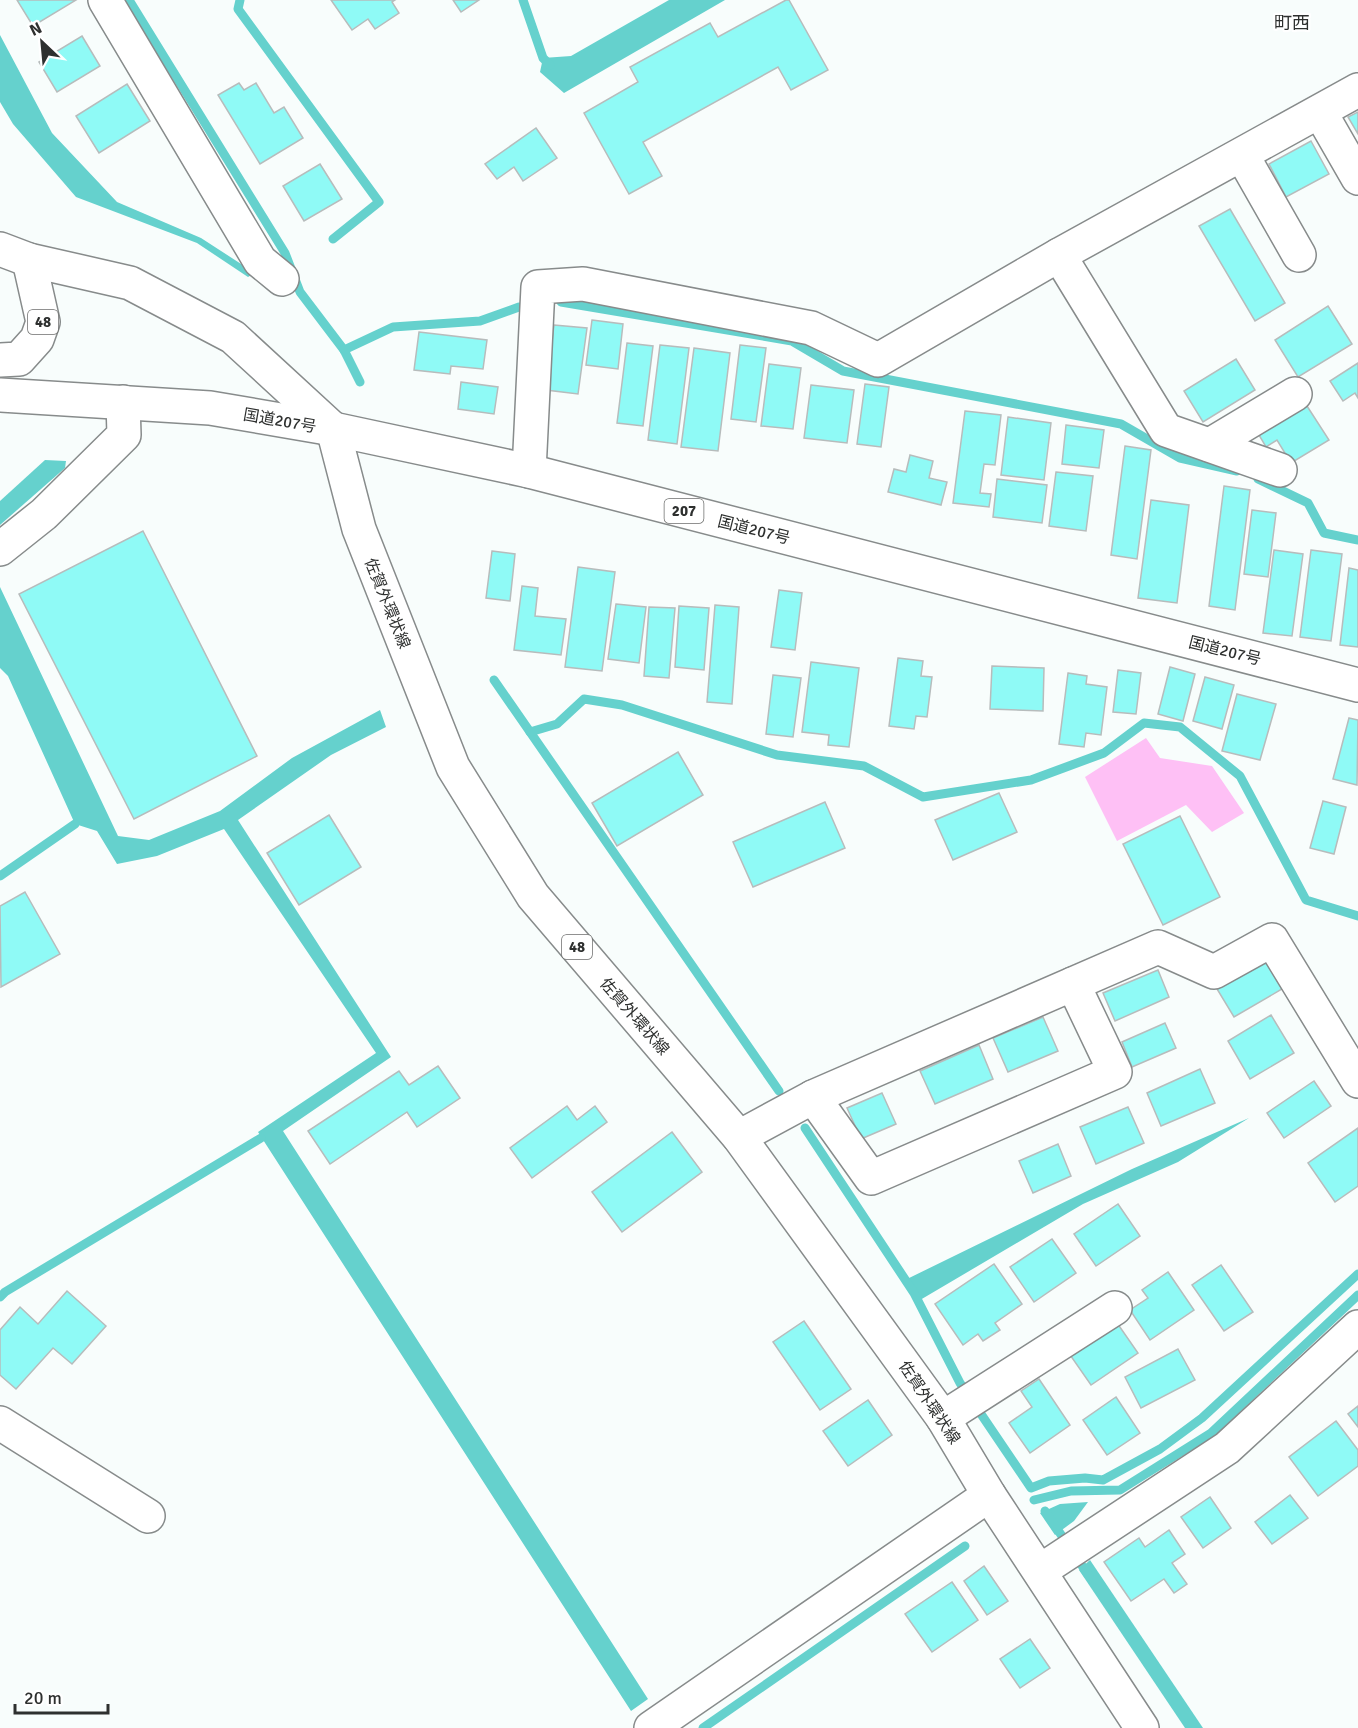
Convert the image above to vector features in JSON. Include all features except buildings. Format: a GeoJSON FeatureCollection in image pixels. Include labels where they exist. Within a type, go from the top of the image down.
{"type":"FeatureCollection","features":[{"type":"Feature","properties":{"kind":"main road"},"geometry":{"type":"LineString","coordinates":[[105,0],[260,261],[282,279]]}},
{"type":"Feature","properties":{"kind":"main road"},"geometry":{"type":"LineString","coordinates":[[529,471],[538,287],[583,284],[812,328],[878,360],[1059,255],[1358,90]]}},
{"type":"Feature","properties":{"kind":"main road"},"geometry":{"type":"LineString","coordinates":[[1320,112],[1358,178]]}},
{"type":"Feature","properties":{"kind":"main road"},"geometry":{"type":"LineString","coordinates":[[1242,155],[1299,255]]}},
{"type":"Feature","properties":{"kind":"main road","name":"48"},"geometry":{"type":"LineString","coordinates":[[0,360],[19,358],[37,339],[43,322],[15,254]]}},
{"type":"Feature","properties":{"kind":"main road","name":"48"},"geometry":{"type":"LineString","coordinates":[[15,254],[130,283],[233,337],[333,429]]}},
{"type":"Feature","properties":{"kind":"main road"},"geometry":{"type":"LineString","coordinates":[[1059,255],[1167,430],[1280,470]]}},
{"type":"Feature","properties":{"kind":"main road"},"geometry":{"type":"LineString","coordinates":[[1210,445],[1295,394]]}},
{"type":"Feature","properties":{"kind":"main road","name":"国道207号"},"geometry":{"type":"LineString","coordinates":[[0,395],[203,407],[333,429],[529,471],[1358,685]]}},
{"type":"Feature","properties":{"kind":"main road"},"geometry":{"type":"LineString","coordinates":[[0,549],[44,514],[124,435],[123,402]]}},
{"type":"Feature","properties":{"kind":"main road","name":"佐賀外環状線"},"geometry":{"type":"LineString","coordinates":[[333,429],[359,529],[453,767],[533,896],[739,1137],[943,1418],[989,1495],[1142,1728]]}},
{"type":"Feature","properties":{"kind":"main road"},"geometry":{"type":"LineString","coordinates":[[739,1137],[813,1096],[1158,947],[1214,972],[1272,940],[1358,1081]]}},
{"type":"Feature","properties":{"kind":"main road"},"geometry":{"type":"LineString","coordinates":[[813,1096],[872,1178],[1115,1072],[1073,984]]}},
{"type":"Feature","properties":{"kind":"main road"},"geometry":{"type":"LineString","coordinates":[[943,1418],[1115,1308]]}},
{"type":"Feature","properties":{"kind":"main road"},"geometry":{"type":"LineString","coordinates":[[1040,1571],[1227,1448],[1358,1327]]}},
{"type":"Feature","properties":{"kind":"main road"},"geometry":{"type":"LineString","coordinates":[[0,1423],[148,1516]]}},
{"type":"Feature","properties":{"kind":"main road"},"geometry":{"type":"LineString","coordinates":[[651,1728],[989,1495]]}},
{"type":"Feature","properties":{"kind":"shaded area"},"geometry":{"type":"Polygon","coordinates":[[[1146,738],[1160,758],[1212,766],[1244,813],[1212,832],[1186,805],[1117,841],[1085,777],[1146,738]]]}},
{"type":"Feature","properties":{"kind":"water"},"geometry":{"type":"Polygon","coordinates":[[[669,0],[725,0],[564,93],[540,72],[543,58],[571,56],[669,0]]]}},
{"type":"Feature","properties":{"kind":"water"},"geometry":{"type":"Polygon","coordinates":[[[0,35],[52,133],[117,202],[201,238],[255,273],[248,277],[197,243],[76,197],[13,124],[0,102],[0,35]]]}},
{"type":"Feature","properties":{"kind":"water"},"geometry":{"type":"Polygon","coordinates":[[[45,460],[66,461],[65,468],[0,525],[0,501],[45,460]]]}},
{"type":"Feature","properties":{"kind":"water"},"geometry":{"type":"Polygon","coordinates":[[[0,587],[118,836],[149,840],[220,811],[292,758],[380,710],[386,727],[331,755],[238,820],[391,1057],[283,1131],[648,1699],[631,1711],[258,1132],[376,1053],[224,829],[157,856],[117,864],[97,831],[75,824],[8,676],[0,668],[0,587]]]}},
{"type":"Feature","properties":{"kind":"water"},"geometry":{"type":"Polygon","coordinates":[[[1249,1118],[1178,1162],[1083,1204],[915,1303],[905,1280],[1132,1169],[1249,1118]]]}},
{"type":"Feature","properties":{"kind":"water"},"geometry":{"type":"Polygon","coordinates":[[[1088,1502],[1074,1521],[1055,1535],[1040,1513],[1060,1504],[1088,1502]]]}},
{"type":"Feature","properties":{"kind":"water"},"geometry":{"type":"Polygon","coordinates":[[[1090,1560],[1203,1728],[1185,1728],[1079,1570],[1090,1560]]]}},
{"type":"Feature","properties":{"kind":"waterway"},"geometry":{"type":"LineString","coordinates":[[129,0],[285,253],[300,292],[344,350],[360,382]]}},
{"type":"Feature","properties":{"kind":"waterway"},"geometry":{"type":"LineString","coordinates":[[240,0],[238,9],[379,202],[333,239]]}},
{"type":"Feature","properties":{"kind":"waterway"},"geometry":{"type":"LineString","coordinates":[[523,0],[543,58],[550,65]]}},
{"type":"Feature","properties":{"kind":"waterway"},"geometry":{"type":"LineString","coordinates":[[561,302],[792,341],[843,371],[1121,424],[1180,458],[1237,471]]}},
{"type":"Feature","properties":{"kind":"waterway"},"geometry":{"type":"LineString","coordinates":[[344,350],[393,327],[480,321],[519,307]]}},
{"type":"Feature","properties":{"kind":"waterway"},"geometry":{"type":"LineString","coordinates":[[1258,479],[1308,503],[1324,533],[1358,540]]}},
{"type":"Feature","properties":{"kind":"waterway"},"geometry":{"type":"LineString","coordinates":[[494,680],[779,1091]]}},
{"type":"Feature","properties":{"kind":"waterway"},"geometry":{"type":"LineString","coordinates":[[530,732],[557,724],[584,699],[622,705],[777,755],[864,766],[923,797],[1031,780],[1104,753],[1144,723],[1180,727],[1240,776],[1306,900],[1358,916]]}},
{"type":"Feature","properties":{"kind":"waterway"},"geometry":{"type":"LineString","coordinates":[[0,876],[75,824]]}},
{"type":"Feature","properties":{"kind":"waterway"},"geometry":{"type":"LineString","coordinates":[[805,1128],[914,1293],[960,1383],[1031,1488],[1049,1481],[1085,1478],[1103,1480],[1160,1449],[1202,1418],[1358,1274]]}},
{"type":"Feature","properties":{"kind":"waterway"},"geometry":{"type":"LineString","coordinates":[[0,1297],[261,1138]]}},
{"type":"Feature","properties":{"kind":"waterway"},"geometry":{"type":"LineString","coordinates":[[1034,1500],[1071,1491],[1120,1490],[1211,1433],[1358,1295]]}},
{"type":"Feature","properties":{"kind":"waterway"},"geometry":{"type":"LineString","coordinates":[[1045,1511],[1089,1576]]}},
{"type":"Feature","properties":{"kind":"waterway"},"geometry":{"type":"LineString","coordinates":[[703,1728],[965,1546]]}},
{"type":"Feature","properties":{"kind":"district","name":"町西"},"geometry":{"type":"Point","coordinates":[1292,23]}}]}
